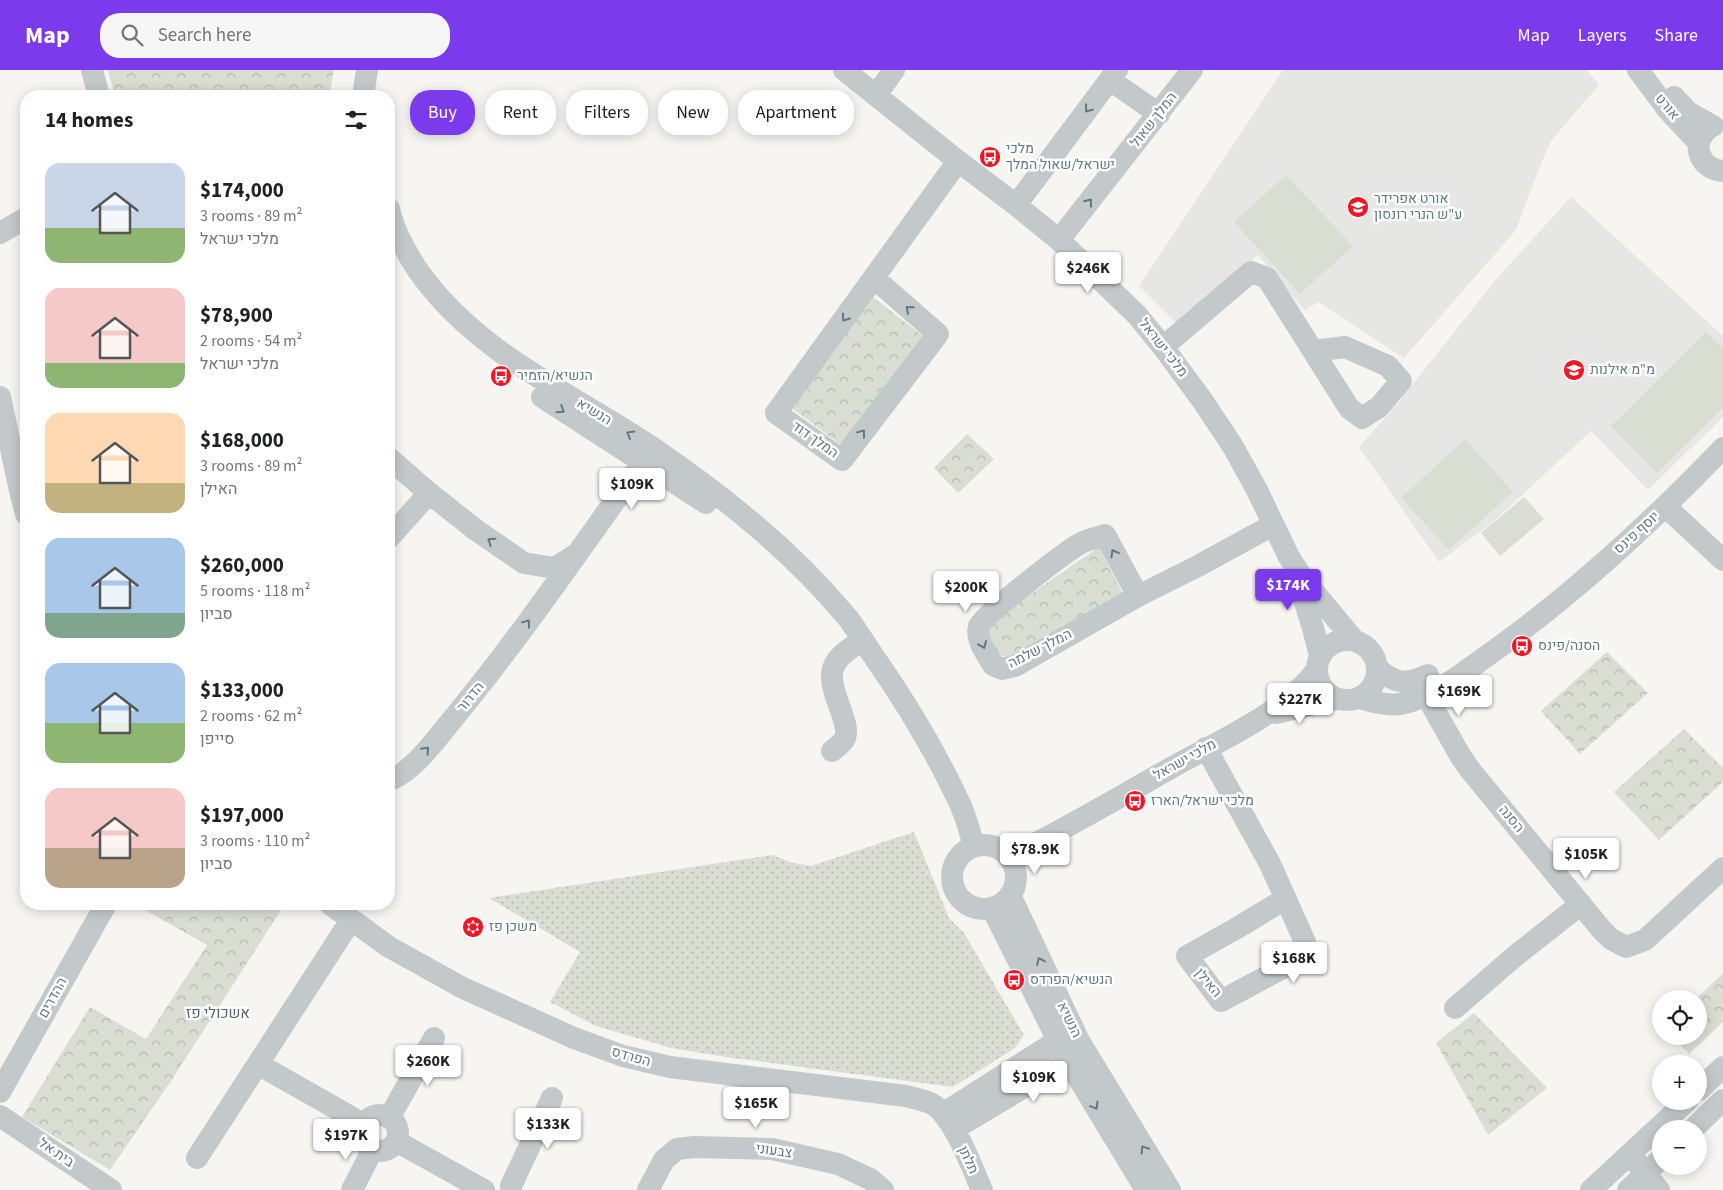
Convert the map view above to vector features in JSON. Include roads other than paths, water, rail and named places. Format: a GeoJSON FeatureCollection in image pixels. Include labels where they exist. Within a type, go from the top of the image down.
{"type":"FeatureCollection","features":[{"type":"Feature","properties":{"kind":"street"},"geometry":{"type":"LineString","coordinates":[[92,70],[97,90]]}},
{"type":"Feature","properties":{"kind":"street"},"geometry":{"type":"LineString","coordinates":[[364,90],[367,70]]}},
{"type":"Feature","properties":{"kind":"street"},"geometry":{"type":"LineString","coordinates":[[375,90],[378,70]]}},
{"type":"Feature","properties":{"kind":"street","name":"מלכי ישראל"},"geometry":{"type":"LineString","coordinates":[[844,70],[1059,240],[1137,315],[1163,347],[1232,445],[1289,557],[1305,601],[1318,663],[1306,684],[1254,721],[1051,836],[1009,857]]}},
{"type":"Feature","properties":{"kind":"street"},"geometry":{"type":"LineString","coordinates":[[876,96],[894,70]]}},
{"type":"Feature","properties":{"kind":"street","name":"המלך שאול"},"geometry":{"type":"LineString","coordinates":[[1059,240],[1192,70]]}},
{"type":"Feature","properties":{"kind":"street","name":"אורט"},"geometry":{"type":"LineString","coordinates":[[1638,70],[1668,110],[1712,131]]}},
{"type":"Feature","properties":{"kind":"street","name":"אורט"},"geometry":{"type":"LineString","coordinates":[[1655,70],[1680,104],[1712,131]]}},
{"type":"Feature","properties":{"kind":"street"},"geometry":{"type":"LineString","coordinates":[[1016,205],[1114,75],[1159,114]]}},
{"type":"Feature","properties":{"kind":"street"},"geometry":{"type":"LineString","coordinates":[[1712,131],[1698,150],[1704,164],[1710,168],[1723,171]]}},
{"type":"Feature","properties":{"kind":"street","name":"המלך דוד"},"geometry":{"type":"LineString","coordinates":[[874,278],[938,334],[842,460],[776,413],[958,161]]}},
{"type":"Feature","properties":{"kind":"street"},"geometry":{"type":"LineString","coordinates":[[0,233],[20,221]]}},
{"type":"Feature","properties":{"kind":"street","name":"הנשיא"},"geometry":{"type":"LineString","coordinates":[[395,229],[405,251],[424,279],[459,319],[484,340],[647,455],[757,527],[805,572],[847,618],[900,695],[961,805],[974,846]]}},
{"type":"Feature","properties":{"kind":"street","name":"הנשיא"},"geometry":{"type":"LineString","coordinates":[[395,255],[422,295],[462,339],[483,357],[518,381],[647,455]]}},
{"type":"Feature","properties":{"kind":"street"},"geometry":{"type":"LineString","coordinates":[[1163,347],[1251,272],[1267,278],[1313,351]]}},
{"type":"Feature","properties":{"kind":"street"},"geometry":{"type":"LineString","coordinates":[[0,397],[20,491]]}},
{"type":"Feature","properties":{"kind":"street","name":"יוסף פינס"},"geometry":{"type":"LineString","coordinates":[[1360,698],[1373,702],[1394,704],[1418,692],[1478,652],[1546,613],[1666,507],[1723,448]]}},
{"type":"Feature","properties":{"kind":"street","name":"הדרור"},"geometry":{"type":"LineString","coordinates":[[395,778],[399,777],[426,751],[474,693],[543,603],[647,455]]}},
{"type":"Feature","properties":{"kind":"street","name":"הדרור"},"geometry":{"type":"LineString","coordinates":[[395,463],[428,493],[476,530],[524,563],[540,583],[543,603]]}},
{"type":"Feature","properties":{"kind":"street"},"geometry":{"type":"LineString","coordinates":[[395,531],[428,493]]}},
{"type":"Feature","properties":{"kind":"street"},"geometry":{"type":"LineString","coordinates":[[1666,507],[1723,560]]}},
{"type":"Feature","properties":{"kind":"street","name":"המלך שלמה"},"geometry":{"type":"LineString","coordinates":[[1138,596],[1104,535],[1078,544],[992,611],[979,626],[979,636],[993,665],[1002,669],[1015,666],[1138,596],[1273,525]]}},
{"type":"Feature","properties":{"kind":"street","name":"הדרור"},"geometry":{"type":"LineString","coordinates":[[524,563],[555,568],[580,551]]}},
{"type":"Feature","properties":{"kind":"street","name":"מלכי ישראל"},"geometry":{"type":"LineString","coordinates":[[1289,557],[1317,596],[1354,640]]}},
{"type":"Feature","properties":{"kind":"street"},"geometry":{"type":"LineString","coordinates":[[832,751],[844,740],[846,729],[831,681],[834,666],[843,654],[862,640]]}},
{"type":"Feature","properties":{"kind":"street"},"geometry":{"type":"LineString","coordinates":[[1354,640],[1364,644],[1376,659],[1377,678],[1373,686],[1360,698],[1352,700],[1336,699],[1322,688],[1318,663],[1326,648],[1334,642],[1354,640]]}},
{"type":"Feature","properties":{"kind":"street","name":"יוסף פינס"},"geometry":{"type":"LineString","coordinates":[[1378,669],[1387,677],[1396,681],[1406,682],[1418,692]]}},
{"type":"Feature","properties":{"kind":"street","name":"הסנה"},"geometry":{"type":"LineString","coordinates":[[1418,692],[1429,723],[1461,756],[1471,771],[1611,939],[1626,947],[1645,940],[1723,868]]}},
{"type":"Feature","properties":{"kind":"street","name":"מלכי ישראל"},"geometry":{"type":"LineString","coordinates":[[1254,721],[1286,710],[1336,699]]}},
{"type":"Feature","properties":{"kind":"street","name":"האילן"},"geometry":{"type":"LineString","coordinates":[[1206,748],[1270,864],[1284,899],[1305,942],[1305,956],[1221,1001],[1186,956],[1238,928],[1284,899]]}},
{"type":"Feature","properties":{"kind":"street"},"geometry":{"type":"LineString","coordinates":[[984,844],[1002,850],[1009,857],[1014,866],[1015,886],[1010,895],[999,905],[982,909],[972,907],[963,902],[956,894],[951,876],[953,866],[965,850],[984,844]]}},
{"type":"Feature","properties":{"kind":"street","name":"הנשיא"},"geometry":{"type":"LineString","coordinates":[[1010,895],[1068,1041]]}},
{"type":"Feature","properties":{"kind":"street"},"geometry":{"type":"LineString","coordinates":[[1455,1008],[1514,956],[1581,904]]}},
{"type":"Feature","properties":{"kind":"street","name":"הנשיא"},"geometry":{"type":"LineString","coordinates":[[992,908],[1068,1041],[1170,1190]]}},
{"type":"Feature","properties":{"kind":"street","name":"ההדרים"},"geometry":{"type":"LineString","coordinates":[[0,1092],[103,910]]}},
{"type":"Feature","properties":{"kind":"street","name":"הפרדס"},"geometry":{"type":"LineString","coordinates":[[338,910],[389,946],[463,988],[574,1038],[622,1056],[670,1067],[906,1096],[932,1104],[949,1121]]}},
{"type":"Feature","properties":{"kind":"street"},"geometry":{"type":"LineString","coordinates":[[196,1158],[352,920]]}},
{"type":"Feature","properties":{"kind":"street"},"geometry":{"type":"LineString","coordinates":[[389,1118],[434,1038]]}},
{"type":"Feature","properties":{"kind":"street"},"geometry":{"type":"LineString","coordinates":[[949,1121],[1068,1061],[1068,1041]]}},
{"type":"Feature","properties":{"kind":"street"},"geometry":{"type":"LineString","coordinates":[[949,1121],[1068,1041]]}},
{"type":"Feature","properties":{"kind":"street","name":"הנשיא"},"geometry":{"type":"LineString","coordinates":[[1068,1061],[1146,1190]]}},
{"type":"Feature","properties":{"kind":"street"},"geometry":{"type":"LineString","coordinates":[[258,1064],[365,1125]]}},
{"type":"Feature","properties":{"kind":"street"},"geometry":{"type":"LineString","coordinates":[[1707,1082],[1723,1067]]}},
{"type":"Feature","properties":{"kind":"street"},"geometry":{"type":"LineString","coordinates":[[489,1190],[495,1185],[500,1184],[514,1188],[552,1098]]}},
{"type":"Feature","properties":{"kind":"street"},"geometry":{"type":"LineString","coordinates":[[1702,1120],[1723,1100]]}},
{"type":"Feature","properties":{"kind":"street"},"geometry":{"type":"LineString","coordinates":[[1591,1190],[1677,1110]]}},
{"type":"Feature","properties":{"kind":"street","name":"בית אל"},"geometry":{"type":"LineString","coordinates":[[0,1116],[111,1190]]}},
{"type":"Feature","properties":{"kind":"street"},"geometry":{"type":"LineString","coordinates":[[373,1117],[389,1118],[396,1126],[398,1136],[396,1141],[389,1149],[384,1151],[373,1150],[364,1142],[365,1125],[373,1117]]}},
{"type":"Feature","properties":{"kind":"street","name":"תלתן"},"geometry":{"type":"LineString","coordinates":[[949,1121],[982,1190]]}},
{"type":"Feature","properties":{"kind":"street"},"geometry":{"type":"LineString","coordinates":[[396,1141],[484,1190]]}},
{"type":"Feature","properties":{"kind":"street","name":"צבעוני"},"geometry":{"type":"LineString","coordinates":[[648,1190],[664,1160],[677,1150],[694,1147],[772,1148],[838,1164],[870,1179],[883,1190]]}},
{"type":"Feature","properties":{"kind":"street"},"geometry":{"type":"LineString","coordinates":[[352,1190],[373,1150]]}},
{"type":"Feature","properties":{"kind":"street"},"geometry":{"type":"LineString","coordinates":[[1630,1154],[1652,1171]]}},
{"type":"Feature","properties":{"kind":"street"},"geometry":{"type":"LineString","coordinates":[[1628,1190],[1654,1175]]}},
{"type":"Feature","properties":{"kind":"place","name":"מלכי ישראל/שאול המלך"},"geometry":{"type":"Point","coordinates":[990,157]}},
{"type":"Feature","properties":{"kind":"place","name":"אורט אפרידר ע\"ש הנרי רונסון"},"geometry":{"type":"Point","coordinates":[1358,207]}},
{"type":"Feature","properties":{"kind":"place","name":"מ\"מ אילנות"},"geometry":{"type":"Point","coordinates":[1574,370]}},
{"type":"Feature","properties":{"kind":"place","name":"הנשיא/הזמיר"},"geometry":{"type":"Point","coordinates":[501,376]}},
{"type":"Feature","properties":{"kind":"place","name":"הסנה/פינס"},"geometry":{"type":"Point","coordinates":[1522,646]}},
{"type":"Feature","properties":{"kind":"place","name":"מלכי ישראל/הארז"},"geometry":{"type":"Point","coordinates":[1135,801]}},
{"type":"Feature","properties":{"kind":"place","name":"משכן פז"},"geometry":{"type":"Point","coordinates":[473,927]}},
{"type":"Feature","properties":{"kind":"place","name":"הנשיא/הפרדס"},"geometry":{"type":"Point","coordinates":[1014,980]}},
{"type":"Feature","properties":{"kind":"district","name":"אשכולי פז"},"geometry":{"type":"Point","coordinates":[218,1013]}}]}
